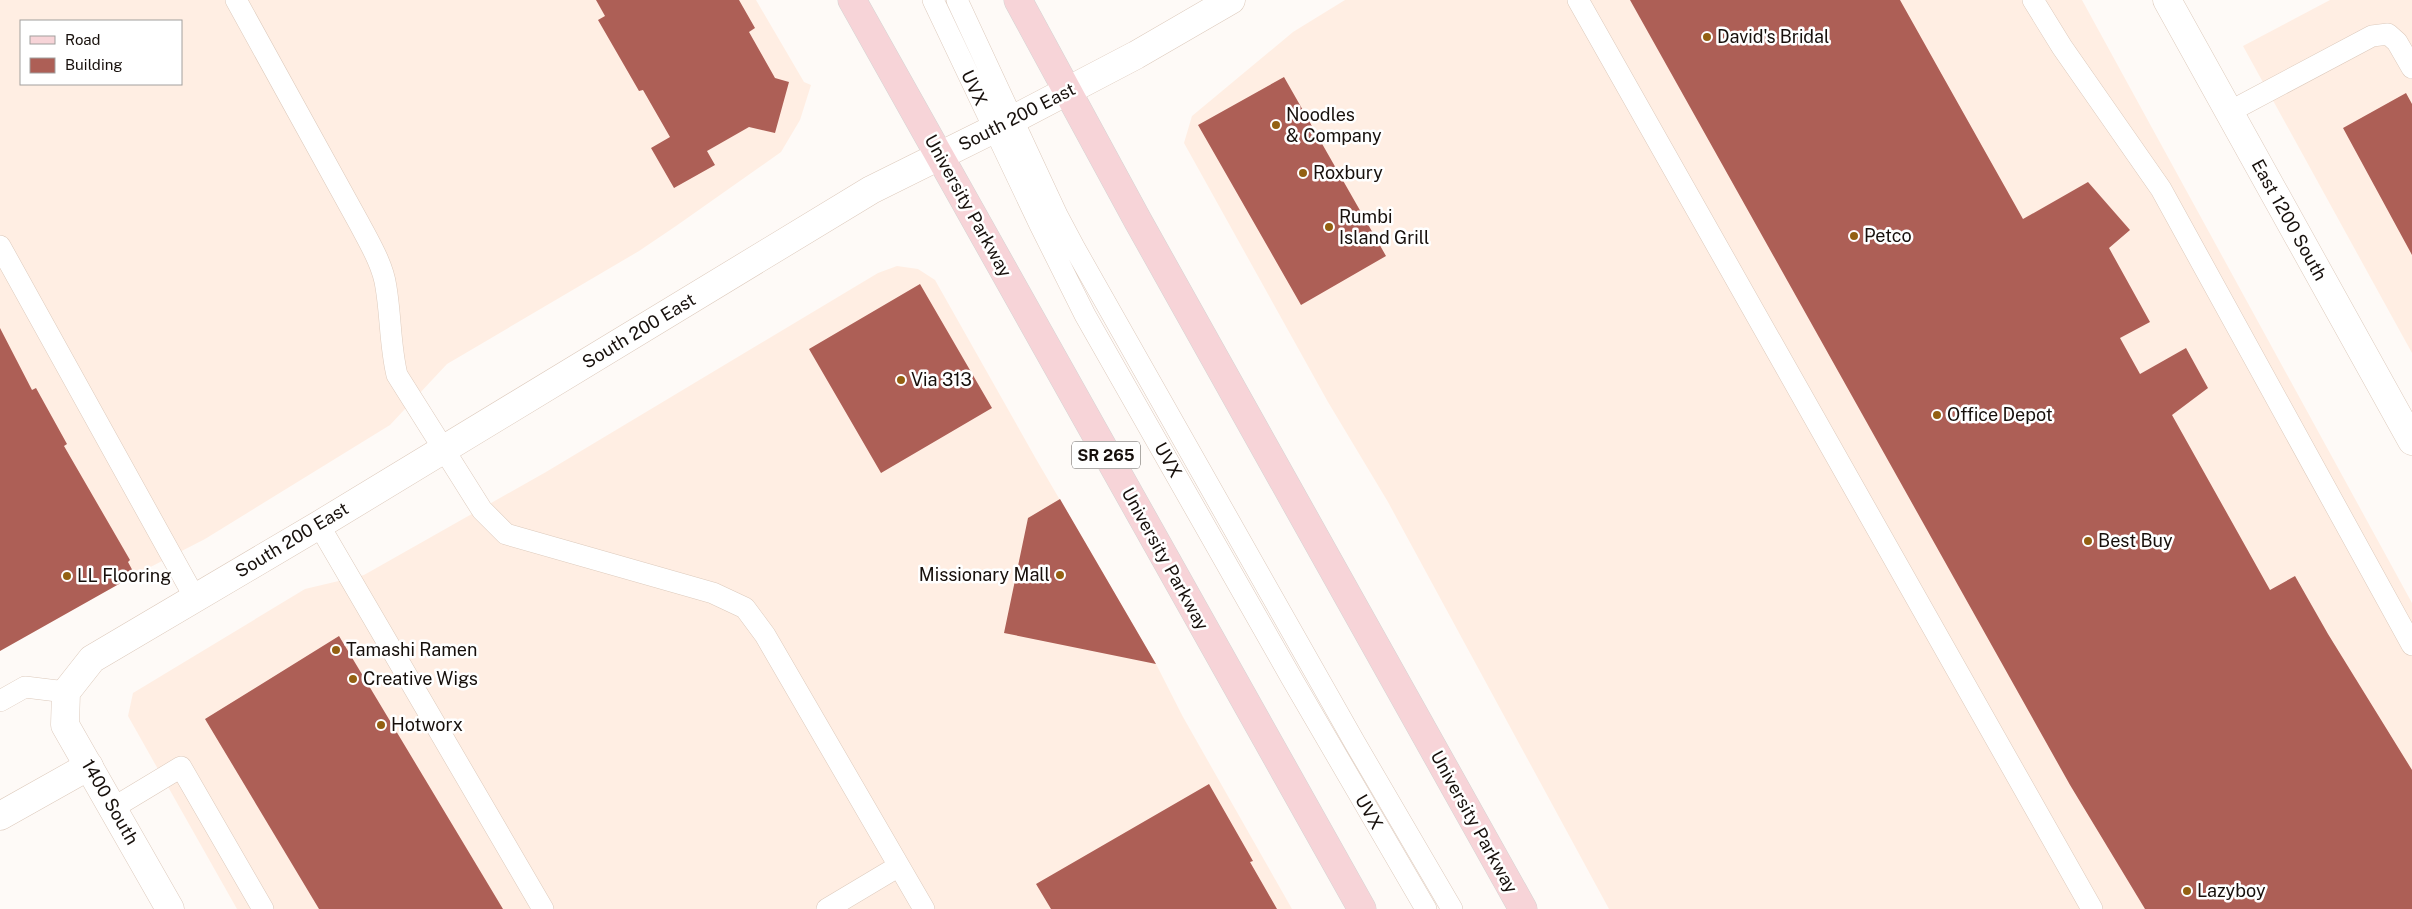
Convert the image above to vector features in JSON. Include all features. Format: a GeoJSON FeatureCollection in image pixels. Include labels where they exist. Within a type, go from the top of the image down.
{"type":"FeatureCollection","features":[{"type":"Feature","properties":{"kind":"main road","name":"University Parkway"},"geometry":{"type":"LineString","coordinates":[[852,0],[941,155],[993,253],[1362,909]]}},
{"type":"Feature","properties":{"kind":"main road","name":"University Parkway"},"geometry":{"type":"LineString","coordinates":[[1018,0],[1523,909]]}},
{"type":"Feature","properties":{"kind":"street","name":"South 200 East"},"geometry":{"type":"LineString","coordinates":[[66,692],[92,659],[319,525],[443,448],[863,195],[1003,125],[1151,47],[1231,0]]}},
{"type":"Feature","properties":{"kind":"street","name":"East 1200 South"},"geometry":{"type":"LineString","coordinates":[[2167,0],[2412,441]]}},
{"type":"Feature","properties":{"kind":"street","name":"1400 South"},"geometry":{"type":"LineString","coordinates":[[66,692],[65,725],[170,909]]}},
{"type":"Feature","properties":{"kind":"street"},"geometry":{"type":"LineString","coordinates":[[0,816],[89,766]]}},
{"type":"Feature","properties":{"kind":"lane"},"geometry":{"type":"LineString","coordinates":[[236,0],[359,222],[374,255],[386,285],[391,352],[397,375],[482,510],[506,534],[713,593],[744,608],[764,635],[924,909]]}},
{"type":"Feature","properties":{"kind":"lane","name":"UVX"},"geometry":{"type":"LineString","coordinates":[[933,0],[1003,125],[1086,314],[1287,671],[1426,909]]}},
{"type":"Feature","properties":{"kind":"lane"},"geometry":{"type":"LineString","coordinates":[[957,0],[1003,125],[1355,743],[1452,909]]}},
{"type":"Feature","properties":{"kind":"lane"},"geometry":{"type":"LineString","coordinates":[[1578,0],[2092,909]]}},
{"type":"Feature","properties":{"kind":"lane"},"geometry":{"type":"LineString","coordinates":[[2033,0],[2062,47],[2161,189],[2412,645]]}},
{"type":"Feature","properties":{"kind":"lane"},"geometry":{"type":"LineString","coordinates":[[2229,112],[2372,36],[2388,34],[2397,42],[2412,68]]}},
{"type":"Feature","properties":{"kind":"lane"},"geometry":{"type":"LineString","coordinates":[[0,246],[195,598]]}},
{"type":"Feature","properties":{"kind":"lane"},"geometry":{"type":"LineString","coordinates":[[319,525],[544,909]]}},
{"type":"Feature","properties":{"kind":"lane"},"geometry":{"type":"LineString","coordinates":[[0,701],[25,688],[66,692]]}},
{"type":"Feature","properties":{"kind":"lane"},"geometry":{"type":"LineString","coordinates":[[113,808],[181,767],[263,909]]}},
{"type":"Feature","properties":{"kind":"lane"},"geometry":{"type":"LineString","coordinates":[[827,909],[898,866]]}},
{"type":"Feature","properties":{"kind":"shaded area"},"geometry":{"type":"Polygon","coordinates":[[[0,0],[756,0],[804,82],[811,85],[800,120],[781,152],[639,251],[447,364],[390,425],[205,539],[131,577],[0,651],[0,0]]]}},
{"type":"Feature","properties":{"kind":"shaded area"},"geometry":{"type":"Polygon","coordinates":[[[1345,0],[2082,0],[2412,603],[2412,909],[1609,909],[1388,502],[1328,402],[1184,143],[1192,116],[1293,32],[1345,0]]]}},
{"type":"Feature","properties":{"kind":"shaded area"},"geometry":{"type":"Polygon","coordinates":[[[2330,0],[2412,0],[2412,353],[2243,46],[2330,0]]]}},
{"type":"Feature","properties":{"kind":"shaded area"},"geometry":{"type":"Polygon","coordinates":[[[897,266],[918,269],[935,280],[1036,459],[1156,664],[1183,717],[1292,909],[237,909],[128,716],[133,693],[305,589],[364,575],[546,472],[878,273],[897,266]]]}},
{"type":"Feature","properties":{"kind":"building"},"geometry":{"type":"Polygon","coordinates":[[[596,0],[739,0],[755,28],[749,32],[775,78],[789,82],[775,133],[749,127],[707,151],[715,165],[674,188],[651,148],[670,137],[643,90],[639,91],[598,20],[605,16],[596,0]]]}},
{"type":"Feature","properties":{"kind":"building"},"geometry":{"type":"Polygon","coordinates":[[[1630,0],[1900,0],[2023,219],[2088,182],[2130,230],[2109,248],[2150,322],[2120,338],[2140,374],[2186,348],[2208,388],[2172,415],[2270,590],[2295,576],[2328,634],[2412,770],[2412,909],[2145,909],[2070,785],[1630,0]]]}},
{"type":"Feature","properties":{"kind":"building"},"geometry":{"type":"Polygon","coordinates":[[[1284,77],[1386,256],[1301,305],[1198,125],[1284,77]]]}},
{"type":"Feature","properties":{"kind":"building"},"geometry":{"type":"Polygon","coordinates":[[[2406,93],[2412,104],[2412,255],[2343,128],[2406,93]]]}},
{"type":"Feature","properties":{"kind":"building","name":"Via 313"},"geometry":{"type":"Polygon","coordinates":[[[920,284],[992,408],[881,473],[809,349],[920,284]]]}},
{"type":"Feature","properties":{"kind":"building"},"geometry":{"type":"Polygon","coordinates":[[[0,328],[32,390],[36,388],[67,444],[64,446],[130,560],[128,562],[135,575],[0,651],[0,328]]]}},
{"type":"Feature","properties":{"kind":"building","name":"Missionary Mall"},"geometry":{"type":"Polygon","coordinates":[[[1060,499],[1156,664],[1004,633],[1028,518],[1060,499]]]}},
{"type":"Feature","properties":{"kind":"building"},"geometry":{"type":"Polygon","coordinates":[[[339,636],[503,909],[319,909],[205,719],[339,636]]]}},
{"type":"Feature","properties":{"kind":"building"},"geometry":{"type":"Polygon","coordinates":[[[1209,784],[1253,861],[1250,862],[1277,909],[1051,909],[1036,884],[1209,784]]]}},
{"type":"Feature","properties":{"kind":"place","name":"David's Bridal"},"geometry":{"type":"Point","coordinates":[1707,37]}},
{"type":"Feature","properties":{"kind":"place","name":"Noodles & Company"},"geometry":{"type":"Point","coordinates":[1276,125]}},
{"type":"Feature","properties":{"kind":"place","name":"Roxbury"},"geometry":{"type":"Point","coordinates":[1303,173]}},
{"type":"Feature","properties":{"kind":"place","name":"Rumbi Island Grill"},"geometry":{"type":"Point","coordinates":[1329,227]}},
{"type":"Feature","properties":{"kind":"place","name":"Petco"},"geometry":{"type":"Point","coordinates":[1854,236]}},
{"type":"Feature","properties":{"kind":"place","name":"Via 313"},"geometry":{"type":"Point","coordinates":[901,380]}},
{"type":"Feature","properties":{"kind":"place","name":"Office Depot"},"geometry":{"type":"Point","coordinates":[1937,415]}},
{"type":"Feature","properties":{"kind":"place","name":"Best Buy"},"geometry":{"type":"Point","coordinates":[2088,541]}},
{"type":"Feature","properties":{"kind":"place","name":"Missionary Mall"},"geometry":{"type":"Point","coordinates":[1060,575]}},
{"type":"Feature","properties":{"kind":"place","name":"LL Flooring"},"geometry":{"type":"Point","coordinates":[67,576]}},
{"type":"Feature","properties":{"kind":"place","name":"Tamashi Ramen"},"geometry":{"type":"Point","coordinates":[336,650]}},
{"type":"Feature","properties":{"kind":"place","name":"Creative Wigs"},"geometry":{"type":"Point","coordinates":[353,679]}},
{"type":"Feature","properties":{"kind":"place","name":"Hotworx"},"geometry":{"type":"Point","coordinates":[381,725]}},
{"type":"Feature","properties":{"kind":"place","name":"Lazyboy"},"geometry":{"type":"Point","coordinates":[2187,891]}}]}
